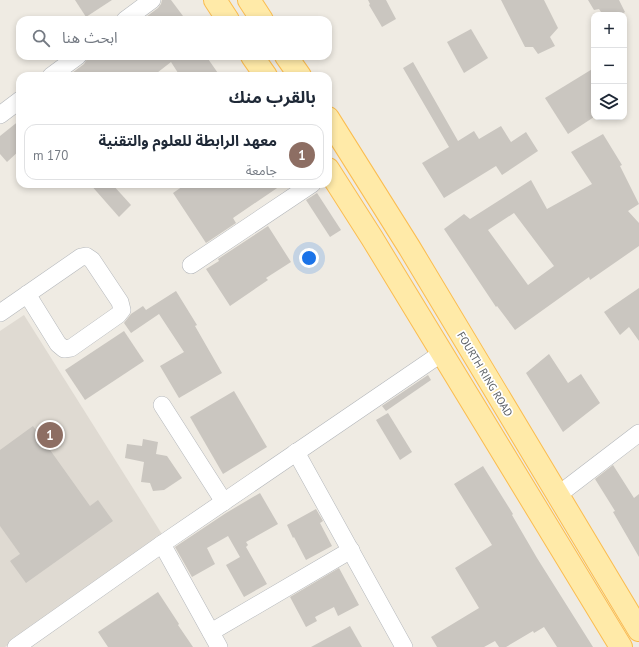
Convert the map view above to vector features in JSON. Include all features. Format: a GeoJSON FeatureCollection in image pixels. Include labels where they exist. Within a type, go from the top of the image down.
{"type":"FeatureCollection","features":[{"type":"Feature","properties":{"kind":"main road"},"geometry":{"type":"LineString","coordinates":[[215,0],[225,16]]}},
{"type":"Feature","properties":{"kind":"main road"},"geometry":{"type":"LineString","coordinates":[[249,0],[259,16]]}},
{"type":"Feature","properties":{"kind":"main road"},"geometry":{"type":"LineString","coordinates":[[255,60],[263,72]]}},
{"type":"Feature","properties":{"kind":"main road"},"geometry":{"type":"LineString","coordinates":[[289,60],[297,72]]}},
{"type":"Feature","properties":{"kind":"main road","name":"FOURTH RING ROAD"},"geometry":{"type":"LineString","coordinates":[[332,124],[409,247],[639,630]]}},
{"type":"Feature","properties":{"kind":"main road"},"geometry":{"type":"LineString","coordinates":[[332,176],[442,352],[621,647]]}},
{"type":"Feature","properties":{"kind":"main road"},"geometry":{"type":"LineString","coordinates":[[590,596],[610,582]]}},
{"type":"Feature","properties":{"kind":"street"},"geometry":{"type":"LineString","coordinates":[[130,16],[152,0]]}},
{"type":"Feature","properties":{"kind":"street"},"geometry":{"type":"LineString","coordinates":[[56,72],[73,60]]}},
{"type":"Feature","properties":{"kind":"street"},"geometry":{"type":"LineString","coordinates":[[0,115],[16,103]]}},
{"type":"Feature","properties":{"kind":"street"},"geometry":{"type":"LineString","coordinates":[[191,265],[306,188]]}},
{"type":"Feature","properties":{"kind":"street"},"geometry":{"type":"LineString","coordinates":[[0,313],[27,294],[81,257],[86,256],[92,260],[120,302],[122,310],[118,315],[71,348],[64,349],[58,344],[27,294]]}},
{"type":"Feature","properties":{"kind":"street"},"geometry":{"type":"LineString","coordinates":[[16,647],[162,544],[442,352]]}},
{"type":"Feature","properties":{"kind":"street"},"geometry":{"type":"LineString","coordinates":[[162,405],[224,502]]}},
{"type":"Feature","properties":{"kind":"street"},"geometry":{"type":"LineString","coordinates":[[558,496],[639,433]]}},
{"type":"Feature","properties":{"kind":"street"},"geometry":{"type":"LineString","coordinates":[[296,452],[404,647]]}},
{"type":"Feature","properties":{"kind":"street"},"geometry":{"type":"LineString","coordinates":[[162,544],[219,647]]}},
{"type":"Feature","properties":{"kind":"street"},"geometry":{"type":"LineString","coordinates":[[211,632],[351,550]]}},
{"type":"Feature","properties":{"kind":"shaded area"},"geometry":{"type":"Polygon","coordinates":[[[24,315],[165,539],[5,647],[0,647],[0,331],[24,315]]]}},
{"type":"Feature","properties":{"kind":"building"},"geometry":{"type":"Polygon","coordinates":[[[75,0],[112,0],[88,16],[85,16],[75,0]]]}},
{"type":"Feature","properties":{"kind":"building"},"geometry":{"type":"Polygon","coordinates":[[[162,0],[171,0],[183,16],[147,16],[161,4],[162,0]]]}},
{"type":"Feature","properties":{"kind":"building"},"geometry":{"type":"Polygon","coordinates":[[[368,0],[386,0],[396,19],[382,27],[369,5],[368,0]]]}},
{"type":"Feature","properties":{"kind":"building"},"geometry":{"type":"Polygon","coordinates":[[[501,0],[544,0],[558,28],[550,37],[555,46],[538,54],[533,47],[525,47],[501,0]]]}},
{"type":"Feature","properties":{"kind":"building"},"geometry":{"type":"Polygon","coordinates":[[[588,0],[619,0],[625,12],[601,12],[599,9],[594,10],[588,0]]]}},
{"type":"Feature","properties":{"kind":"building"},"geometry":{"type":"Polygon","coordinates":[[[471,29],[488,58],[464,73],[447,42],[471,29]]]}},
{"type":"Feature","properties":{"kind":"building"},"geometry":{"type":"Polygon","coordinates":[[[86,60],[209,60],[217,72],[177,72],[171,62],[158,72],[73,72],[84,64],[86,60]]]}},
{"type":"Feature","properties":{"kind":"building"},"geometry":{"type":"Polygon","coordinates":[[[413,62],[458,141],[474,131],[479,139],[501,126],[511,142],[526,132],[538,151],[502,175],[496,166],[444,198],[422,163],[449,147],[403,68],[413,62]]]}},
{"type":"Feature","properties":{"kind":"building"},"geometry":{"type":"Polygon","coordinates":[[[591,70],[591,119],[568,134],[545,98],[591,70]]]}},
{"type":"Feature","properties":{"kind":"building"},"geometry":{"type":"Polygon","coordinates":[[[16,123],[16,154],[7,162],[0,154],[0,136],[16,123]]]}},
{"type":"Feature","properties":{"kind":"building"},"geometry":{"type":"Polygon","coordinates":[[[603,134],[622,165],[620,166],[639,204],[628,211],[639,223],[639,246],[590,280],[589,277],[515,330],[497,306],[496,307],[444,229],[464,214],[470,219],[531,180],[547,209],[592,184],[571,152],[603,134]],[[514,213],[488,230],[528,285],[554,266],[514,213]]]}},
{"type":"Feature","properties":{"kind":"building"},"geometry":{"type":"Polygon","coordinates":[[[94,188],[116,188],[131,205],[119,217],[94,188]]]}},
{"type":"Feature","properties":{"kind":"building"},"geometry":{"type":"Polygon","coordinates":[[[180,188],[277,188],[233,218],[236,223],[206,243],[173,193],[180,188]]]}},
{"type":"Feature","properties":{"kind":"building"},"geometry":{"type":"Polygon","coordinates":[[[317,193],[341,230],[330,237],[306,200],[317,193]]]}},
{"type":"Feature","properties":{"kind":"building"},"geometry":{"type":"Polygon","coordinates":[[[268,226],[291,262],[266,278],[268,280],[230,306],[206,269],[219,261],[218,259],[268,226]]]}},
{"type":"Feature","properties":{"kind":"building"},"geometry":{"type":"Polygon","coordinates":[[[639,288],[639,341],[629,327],[620,335],[604,312],[639,288]]]}},
{"type":"Feature","properties":{"kind":"building"},"geometry":{"type":"Polygon","coordinates":[[[176,291],[197,325],[195,326],[222,373],[179,398],[160,366],[184,352],[159,314],[131,333],[124,323],[131,314],[143,306],[146,310],[176,291]]]}},
{"type":"Feature","properties":{"kind":"building"},"geometry":{"type":"Polygon","coordinates":[[[124,331],[144,361],[85,400],[65,370],[124,331]]]}},
{"type":"Feature","properties":{"kind":"building"},"geometry":{"type":"Polygon","coordinates":[[[549,354],[568,383],[581,374],[600,403],[563,432],[526,373],[549,354]]]}},
{"type":"Feature","properties":{"kind":"building"},"geometry":{"type":"Polygon","coordinates":[[[428,375],[431,380],[386,411],[382,406],[428,375]]]}},
{"type":"Feature","properties":{"kind":"building"},"geometry":{"type":"Polygon","coordinates":[[[234,391],[267,447],[223,474],[190,417],[234,391]]]}},
{"type":"Feature","properties":{"kind":"building"},"geometry":{"type":"Polygon","coordinates":[[[388,413],[412,452],[400,460],[376,420],[388,413]]]}},
{"type":"Feature","properties":{"kind":"building"},"geometry":{"type":"Polygon","coordinates":[[[33,426],[90,506],[98,500],[113,521],[26,583],[10,561],[20,554],[0,526],[0,450],[33,426]]]}},
{"type":"Feature","properties":{"kind":"building"},"geometry":{"type":"Polygon","coordinates":[[[143,439],[158,442],[156,454],[167,456],[182,478],[164,490],[153,491],[150,483],[141,482],[144,462],[125,458],[127,444],[142,446],[143,439]]]}},
{"type":"Feature","properties":{"kind":"building"},"geometry":{"type":"Polygon","coordinates":[[[613,465],[634,498],[639,494],[639,557],[613,512],[615,511],[595,479],[613,465]]]}},
{"type":"Feature","properties":{"kind":"building"},"geometry":{"type":"Polygon","coordinates":[[[483,466],[513,514],[512,515],[537,558],[593,647],[557,647],[544,627],[534,633],[533,631],[506,647],[499,647],[495,641],[484,647],[437,647],[431,637],[479,608],[455,568],[492,545],[454,484],[483,466]]]}},
{"type":"Feature","properties":{"kind":"building"},"geometry":{"type":"Polygon","coordinates":[[[260,493],[278,524],[246,542],[248,545],[246,547],[267,584],[244,597],[226,565],[240,557],[228,536],[207,548],[215,564],[192,577],[175,547],[226,513],[260,493]]]}},
{"type":"Feature","properties":{"kind":"building"},"geometry":{"type":"Polygon","coordinates":[[[316,509],[323,521],[320,523],[332,546],[306,560],[287,525],[316,509]]]}},
{"type":"Feature","properties":{"kind":"building"},"geometry":{"type":"Polygon","coordinates":[[[339,568],[359,605],[338,616],[334,607],[315,617],[317,621],[306,627],[290,597],[339,568]]]}},
{"type":"Feature","properties":{"kind":"building"},"geometry":{"type":"Polygon","coordinates":[[[158,592],[193,647],[108,647],[98,632],[158,592]]]}},
{"type":"Feature","properties":{"kind":"building"},"geometry":{"type":"Polygon","coordinates":[[[350,626],[362,647],[311,647],[350,626]]]}},
{"type":"Feature","properties":{"kind":"place","name":"معهد الرابطة للعلوم والتقنية"},"geometry":{"type":"Point","coordinates":[50,435]}}]}
